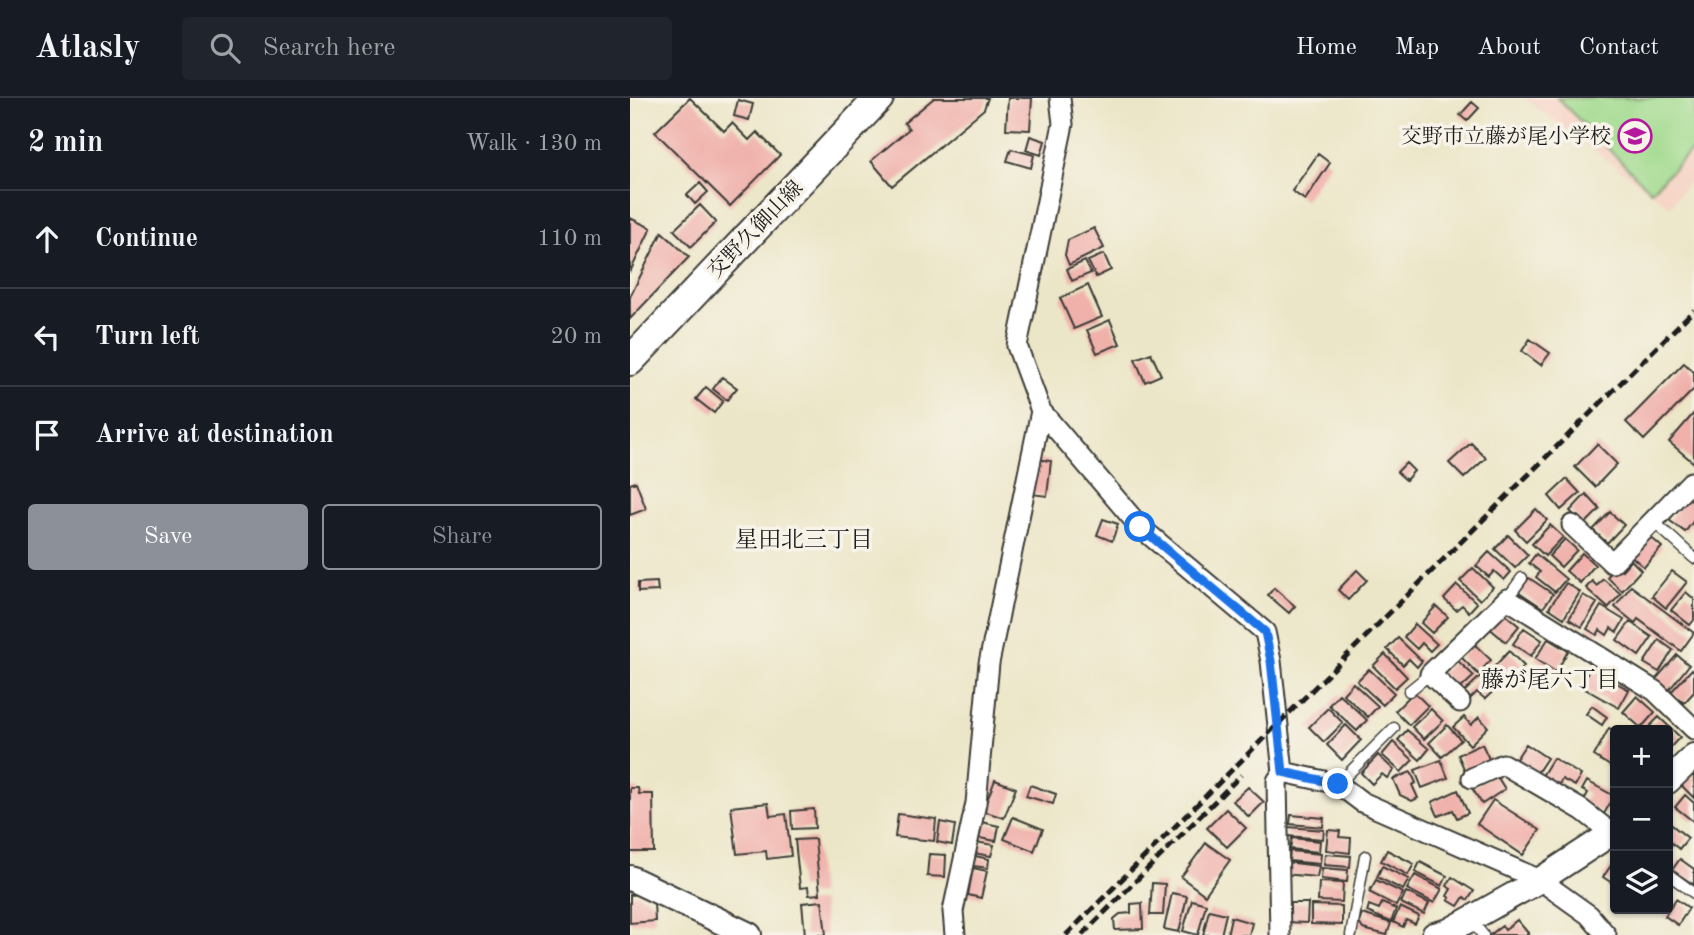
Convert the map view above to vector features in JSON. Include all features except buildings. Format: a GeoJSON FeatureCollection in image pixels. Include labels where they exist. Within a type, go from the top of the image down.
{"type":"FeatureCollection","features":[{"type":"Feature","properties":{"kind":"main road","name":"交野久御山線"},"geometry":{"type":"LineString","coordinates":[[630,360],[880,98]]}},
{"type":"Feature","properties":{"kind":"street"},"geometry":{"type":"LineString","coordinates":[[1060,98],[1063,124],[1017,346],[1041,411],[1140,527],[1265,632],[1271,661],[1283,772],[1277,781],[1280,935]]}},
{"type":"Feature","properties":{"kind":"street"},"geometry":{"type":"LineString","coordinates":[[955,935],[953,911],[976,803],[989,663],[1041,411]]}},
{"type":"Feature","properties":{"kind":"street"},"geometry":{"type":"LineString","coordinates":[[1572,525],[1612,563],[1691,482],[1694,484]]}},
{"type":"Feature","properties":{"kind":"street"},"geometry":{"type":"LineString","coordinates":[[1460,702],[1430,674],[1507,599],[1655,691],[1694,729]]}},
{"type":"Feature","properties":{"kind":"street"},"geometry":{"type":"LineString","coordinates":[[1673,776],[1694,756]]}},
{"type":"Feature","properties":{"kind":"street"},"geometry":{"type":"LineString","coordinates":[[1472,778],[1503,764],[1582,810],[1610,830]]}},
{"type":"Feature","properties":{"kind":"street"},"geometry":{"type":"LineString","coordinates":[[1283,772],[1338,784],[1362,802],[1540,880],[1588,915],[1606,935]]}},
{"type":"Feature","properties":{"kind":"street"},"geometry":{"type":"LineString","coordinates":[[1434,935],[1449,930],[1476,927],[1540,880],[1610,836]]}},
{"type":"Feature","properties":{"kind":"street"},"geometry":{"type":"LineString","coordinates":[[630,878],[749,935]]}},
{"type":"Feature","properties":{"kind":"lane"},"geometry":{"type":"LineString","coordinates":[[1653,521],[1694,558]]}},
{"type":"Feature","properties":{"kind":"lane"},"geometry":{"type":"LineString","coordinates":[[1507,599],[1522,578]]}},
{"type":"Feature","properties":{"kind":"lane"},"geometry":{"type":"LineString","coordinates":[[1409,691],[1430,674]]}},
{"type":"Feature","properties":{"kind":"lane"},"geometry":{"type":"LineString","coordinates":[[1338,784],[1394,728]]}},
{"type":"Feature","properties":{"kind":"lane"},"geometry":{"type":"LineString","coordinates":[[1351,935],[1365,856]]}},
{"type":"Feature","properties":{"kind":"lane"},"geometry":{"type":"LineString","coordinates":[[1673,878],[1694,893]]}},
{"type":"Feature","properties":{"kind":"shaded area","name":"交野市立藤が尾小学校"},"geometry":{"type":"Polygon","coordinates":[[[1524,98],[1694,98],[1694,175],[1670,207],[1524,98]]]}},
{"type":"Feature","properties":{"kind":"green space","name":"交野市立藤が尾小学校"},"geometry":{"type":"Polygon","coordinates":[[[1557,98],[1694,98],[1694,148],[1651,191],[1557,98]]]}},
{"type":"Feature","properties":{"kind":"railway"},"geometry":{"type":"LineString","coordinates":[[1066,935],[1694,310]]}},
{"type":"Feature","properties":{"kind":"railway"},"geometry":{"type":"LineString","coordinates":[[1082,935],[1241,775]]}},
{"type":"Feature","properties":{"kind":"place","name":"交野市立藤が尾小学校"},"geometry":{"type":"Point","coordinates":[1635,136]}},
{"type":"Feature","properties":{"kind":"district","name":"星田北三丁目"},"geometry":{"type":"Point","coordinates":[804,539]}},
{"type":"Feature","properties":{"kind":"district","name":"藤が尾六丁目"},"geometry":{"type":"Point","coordinates":[1550,679]}},
{"type":"Feature","properties":{"kind":"route"},"geometry":{"type":"LineString","coordinates":[[1140,527],[1265,632],[1271,661],[1283,772],[1338,784]]}}]}
